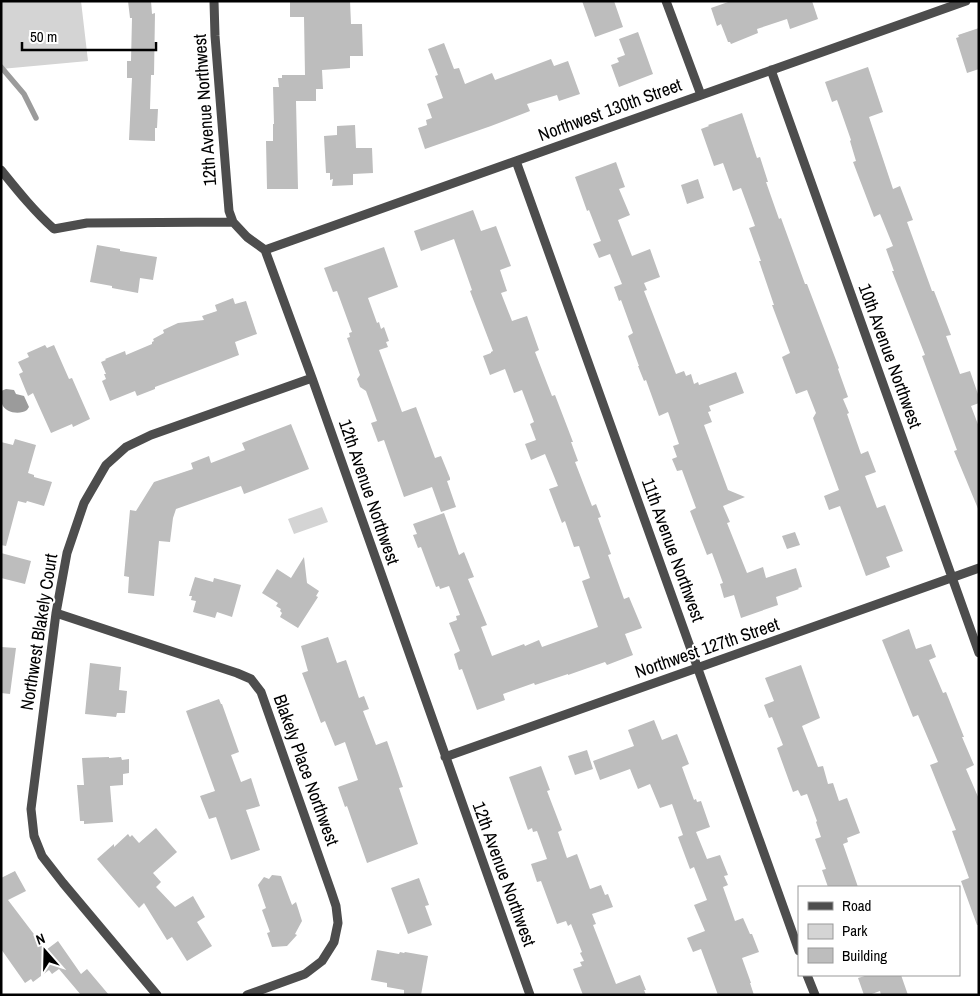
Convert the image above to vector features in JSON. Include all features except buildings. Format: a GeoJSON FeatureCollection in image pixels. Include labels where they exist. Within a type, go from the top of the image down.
{"type":"FeatureCollection","features":[{"type":"Feature","properties":{"kind":"street","name":"12th Avenue Northwest"},"geometry":{"type":"LineString","coordinates":[[214,1],[227,199],[233,222]]}},
{"type":"Feature","properties":{"kind":"street"},"geometry":{"type":"LineString","coordinates":[[666,1],[701,95]]}},
{"type":"Feature","properties":{"kind":"street","name":"Northwest 130th Street"},"geometry":{"type":"LineString","coordinates":[[265,250],[966,1]]}},
{"type":"Feature","properties":{"kind":"street","name":"10th Avenue Northwest"},"geometry":{"type":"LineString","coordinates":[[771,70],[979,653]]}},
{"type":"Feature","properties":{"kind":"street","name":"11th Avenue Northwest"},"geometry":{"type":"LineString","coordinates":[[516,161],[798,948]]}},
{"type":"Feature","properties":{"kind":"street"},"geometry":{"type":"LineString","coordinates":[[1,170],[20,194],[54,229],[87,223],[233,222],[247,237],[265,250]]}},
{"type":"Feature","properties":{"kind":"street","name":"12th Avenue Northwest"},"geometry":{"type":"LineString","coordinates":[[265,250],[530,995]]}},
{"type":"Feature","properties":{"kind":"street","name":"Northwest Blakely Court"},"geometry":{"type":"LineString","coordinates":[[156,994],[42,856],[34,836],[31,809],[56,613],[67,553],[84,503],[106,465],[126,447],[151,435],[312,378]]}},
{"type":"Feature","properties":{"kind":"street","name":"Northwest 127th Street"},"geometry":{"type":"LineString","coordinates":[[445,756],[979,568]]}},
{"type":"Feature","properties":{"kind":"street","name":"Blakely Place Northwest"},"geometry":{"type":"LineString","coordinates":[[56,613],[237,673],[250,679],[261,692],[336,906],[338,924],[334,942],[322,961],[305,974],[247,995]]}},
{"type":"Feature","properties":{"kind":"street"},"geometry":{"type":"LineString","coordinates":[[807,976],[814,995]]}},
{"type":"Feature","properties":{"kind":"green space"},"geometry":{"type":"Polygon","coordinates":[[[1,1],[81,1],[88,61],[1,69],[1,1]]]}},
{"type":"Feature","properties":{"kind":"green space"},"geometry":{"type":"Polygon","coordinates":[[[322,507],[328,522],[294,534],[288,519],[322,507]]]}},
{"type":"Feature","properties":{"kind":"shaded area"},"geometry":{"type":"Polygon","coordinates":[[[6,389],[14,390],[16,394],[24,396],[29,407],[27,410],[24,412],[13,412],[4,407],[1,401],[1,391],[6,389]]]}},
{"type":"Feature","properties":{"kind":"waterway"},"geometry":{"type":"LineString","coordinates":[[1,67],[24,94],[36,118]]}}]}
